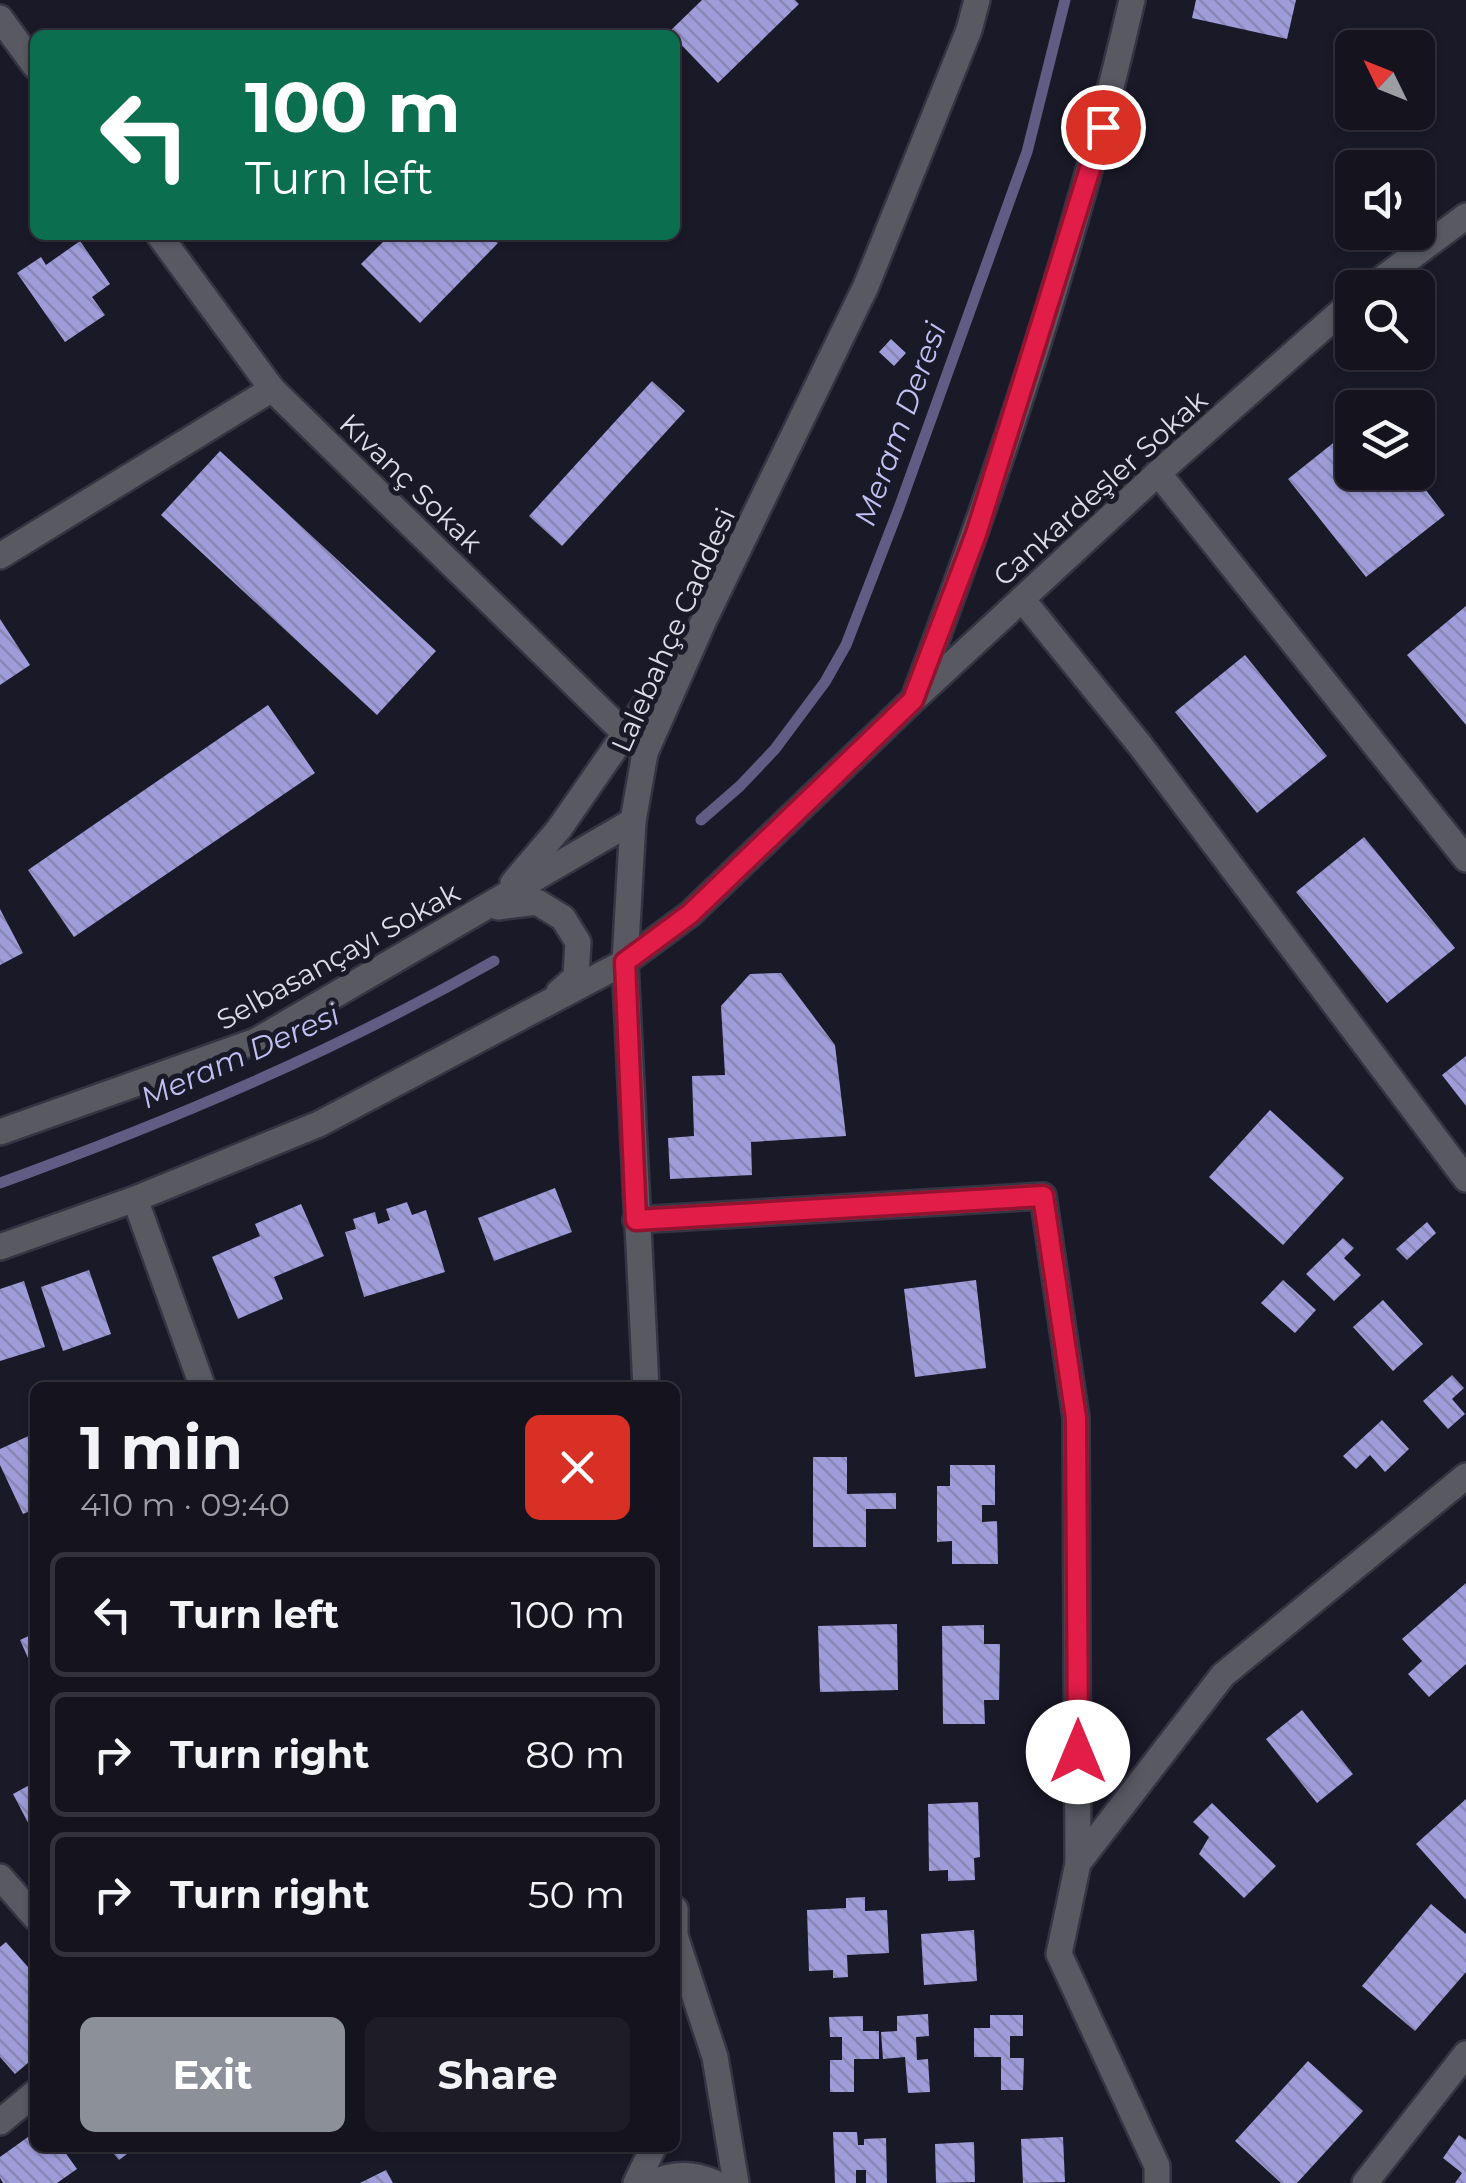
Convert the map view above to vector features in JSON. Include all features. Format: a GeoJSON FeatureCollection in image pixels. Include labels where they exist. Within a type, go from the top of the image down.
{"type":"FeatureCollection","features":[{"type":"Feature","properties":{"kind":"street","name":"Lalebahçe Caddesi"},"geometry":{"type":"LineString","coordinates":[[646,1382],[625,962],[633,821],[645,753],[704,620],[866,286],[978,0]]}},
{"type":"Feature","properties":{"kind":"street"},"geometry":{"type":"LineString","coordinates":[[913,700],[976,534],[1103,127],[1132,0]]}},
{"type":"Feature","properties":{"kind":"street"},"geometry":{"type":"LineString","coordinates":[[0,18],[30,59]]}},
{"type":"Feature","properties":{"kind":"street"},"geometry":{"type":"LineString","coordinates":[[1394,270],[1466,216]]}},
{"type":"Feature","properties":{"kind":"street","name":"Kıvanç Sokak"},"geometry":{"type":"LineString","coordinates":[[162,240],[272,389],[645,753]]}},
{"type":"Feature","properties":{"kind":"street","name":"Cankardeşler Sokak"},"geometry":{"type":"LineString","coordinates":[[0,1246],[135,1198],[318,1124],[625,962],[690,914],[1022,599],[1335,317]]}},
{"type":"Feature","properties":{"kind":"street"},"geometry":{"type":"LineString","coordinates":[[0,556],[272,389]]}},
{"type":"Feature","properties":{"kind":"street"},"geometry":{"type":"LineString","coordinates":[[1158,474],[1466,859]]}},
{"type":"Feature","properties":{"kind":"street"},"geometry":{"type":"LineString","coordinates":[[1022,599],[1140,745],[1466,1179]]}},
{"type":"Feature","properties":{"kind":"street"},"geometry":{"type":"LineString","coordinates":[[488,908],[535,861],[704,620]]}},
{"type":"Feature","properties":{"kind":"street","name":"Selbasançayı Sokak"},"geometry":{"type":"LineString","coordinates":[[0,1132],[256,1041],[633,821]]}},
{"type":"Feature","properties":{"kind":"street"},"geometry":{"type":"LineString","coordinates":[[488,908],[537,902],[562,918],[578,942],[576,976],[542,1007]]}},
{"type":"Feature","properties":{"kind":"street"},"geometry":{"type":"LineString","coordinates":[[636,1220],[1043,1196],[1076,1418],[1078,1864],[1059,1954],[1158,2166],[1157,2183]]}},
{"type":"Feature","properties":{"kind":"street"},"geometry":{"type":"LineString","coordinates":[[135,1198],[202,1382]]}},
{"type":"Feature","properties":{"kind":"street"},"geometry":{"type":"LineString","coordinates":[[1078,1864],[1223,1675],[1466,1476]]}},
{"type":"Feature","properties":{"kind":"street"},"geometry":{"type":"LineString","coordinates":[[1,1883],[30,1912]]}},
{"type":"Feature","properties":{"kind":"street"},"geometry":{"type":"LineString","coordinates":[[680,1951],[715,2057],[736,2183]]}},
{"type":"Feature","properties":{"kind":"street"},"geometry":{"type":"LineString","coordinates":[[1365,2183],[1466,2054]]}},
{"type":"Feature","properties":{"kind":"street"},"geometry":{"type":"LineString","coordinates":[[0,2122],[30,2097]]}},
{"type":"Feature","properties":{"kind":"street"},"geometry":{"type":"LineString","coordinates":[[636,2183],[650,2152]]}},
{"type":"Feature","properties":{"kind":"street"},"geometry":{"type":"LineString","coordinates":[[652,2183],[680,2174],[715,2183]]}},
{"type":"Feature","properties":{"kind":"building"},"geometry":{"type":"Polygon","coordinates":[[[702,0],[795,0],[799,4],[718,83],[680,43],[680,30],[671,30],[702,0]]]}},
{"type":"Feature","properties":{"kind":"building"},"geometry":{"type":"Polygon","coordinates":[[[1196,0],[1296,0],[1287,39],[1192,18],[1196,0]]]}},
{"type":"Feature","properties":{"kind":"building"},"geometry":{"type":"Polygon","coordinates":[[[385,240],[498,243],[420,323],[361,264],[385,240]]]}},
{"type":"Feature","properties":{"kind":"building"},"geometry":{"type":"Polygon","coordinates":[[[80,241],[110,284],[92,297],[105,315],[65,342],[17,273],[41,257],[46,265],[80,241]]]}},
{"type":"Feature","properties":{"kind":"building"},"geometry":{"type":"Polygon","coordinates":[[[891,339],[906,353],[894,366],[879,352],[891,339]]]}},
{"type":"Feature","properties":{"kind":"building"},"geometry":{"type":"Polygon","coordinates":[[[652,381],[685,411],[562,546],[529,516],[652,381]]]}},
{"type":"Feature","properties":{"kind":"building"},"geometry":{"type":"Polygon","coordinates":[[[1335,442],[1335,490],[1426,490],[1445,515],[1366,577],[1288,479],[1335,442]]]}},
{"type":"Feature","properties":{"kind":"building"},"geometry":{"type":"Polygon","coordinates":[[[220,451],[436,651],[377,715],[161,515],[220,451]]]}},
{"type":"Feature","properties":{"kind":"building"},"geometry":{"type":"Polygon","coordinates":[[[1466,606],[1466,725],[1407,655],[1466,606]]]}},
{"type":"Feature","properties":{"kind":"building"},"geometry":{"type":"Polygon","coordinates":[[[0,619],[30,665],[0,685],[0,619]]]}},
{"type":"Feature","properties":{"kind":"building"},"geometry":{"type":"Polygon","coordinates":[[[1245,655],[1327,756],[1257,813],[1175,712],[1245,655]]]}},
{"type":"Feature","properties":{"kind":"building"},"geometry":{"type":"Polygon","coordinates":[[[268,705],[315,773],[74,937],[28,870],[268,705]]]}},
{"type":"Feature","properties":{"kind":"building"},"geometry":{"type":"Polygon","coordinates":[[[1364,837],[1455,948],[1387,1003],[1296,892],[1364,837]]]}},
{"type":"Feature","properties":{"kind":"building"},"geometry":{"type":"Polygon","coordinates":[[[0,909],[23,953],[0,965],[0,909]]]}},
{"type":"Feature","properties":{"kind":"building"},"geometry":{"type":"Polygon","coordinates":[[[781,973],[835,1045],[846,1136],[751,1142],[752,1175],[670,1179],[668,1138],[694,1136],[692,1076],[725,1075],[721,1006],[750,974],[781,973]]]}},
{"type":"Feature","properties":{"kind":"building"},"geometry":{"type":"Polygon","coordinates":[[[1466,1056],[1466,1106],[1442,1075],[1466,1056]]]}},
{"type":"Feature","properties":{"kind":"building"},"geometry":{"type":"Polygon","coordinates":[[[1270,1110],[1344,1178],[1283,1245],[1209,1177],[1270,1110]]]}},
{"type":"Feature","properties":{"kind":"building"},"geometry":{"type":"Polygon","coordinates":[[[555,1188],[572,1232],[494,1261],[478,1218],[555,1188]]]}},
{"type":"Feature","properties":{"kind":"building"},"geometry":{"type":"Polygon","coordinates":[[[407,1202],[412,1215],[426,1210],[445,1272],[364,1297],[345,1232],[356,1229],[353,1219],[375,1212],[378,1224],[390,1220],[386,1209],[407,1202]]]}},
{"type":"Feature","properties":{"kind":"building"},"geometry":{"type":"Polygon","coordinates":[[[301,1204],[324,1256],[274,1277],[283,1299],[238,1319],[212,1257],[260,1236],[255,1224],[301,1204]]]}},
{"type":"Feature","properties":{"kind":"building"},"geometry":{"type":"Polygon","coordinates":[[[1427,1222],[1436,1233],[1407,1260],[1396,1249],[1427,1222]]]}},
{"type":"Feature","properties":{"kind":"building"},"geometry":{"type":"Polygon","coordinates":[[[1343,1238],[1354,1248],[1344,1258],[1361,1275],[1334,1301],[1306,1274],[1343,1238]]]}},
{"type":"Feature","properties":{"kind":"building"},"geometry":{"type":"Polygon","coordinates":[[[89,1270],[111,1334],[63,1351],[41,1287],[89,1270]]]}},
{"type":"Feature","properties":{"kind":"building"},"geometry":{"type":"Polygon","coordinates":[[[976,1280],[986,1368],[915,1377],[904,1289],[976,1280]]]}},
{"type":"Feature","properties":{"kind":"building"},"geometry":{"type":"Polygon","coordinates":[[[1283,1280],[1316,1310],[1295,1333],[1261,1303],[1283,1280]]]}},
{"type":"Feature","properties":{"kind":"building"},"geometry":{"type":"Polygon","coordinates":[[[24,1281],[45,1347],[0,1361],[0,1289],[24,1281]]]}},
{"type":"Feature","properties":{"kind":"building"},"geometry":{"type":"Polygon","coordinates":[[[1383,1300],[1423,1344],[1393,1371],[1353,1327],[1383,1300]]]}},
{"type":"Feature","properties":{"kind":"building"},"geometry":{"type":"Polygon","coordinates":[[[1452,1375],[1464,1388],[1452,1399],[1465,1414],[1448,1429],[1423,1401],[1452,1375]]]}},
{"type":"Feature","properties":{"kind":"building"},"geometry":{"type":"Polygon","coordinates":[[[1382,1420],[1409,1449],[1385,1472],[1370,1455],[1356,1469],[1343,1456],[1382,1420]]]}},
{"type":"Feature","properties":{"kind":"building"},"geometry":{"type":"Polygon","coordinates":[[[30,1435],[30,1511],[23,1514],[0,1465],[0,1449],[30,1435]]]}},
{"type":"Feature","properties":{"kind":"building"},"geometry":{"type":"Polygon","coordinates":[[[813,1457],[847,1457],[847,1494],[896,1493],[896,1509],[866,1509],[866,1547],[813,1547],[813,1457]]]}},
{"type":"Feature","properties":{"kind":"building"},"geometry":{"type":"Polygon","coordinates":[[[950,1465],[995,1465],[995,1505],[982,1505],[982,1522],[997,1521],[998,1564],[952,1564],[952,1541],[937,1542],[937,1486],[950,1486],[950,1465]]]}},
{"type":"Feature","properties":{"kind":"building"},"geometry":{"type":"Polygon","coordinates":[[[1466,1583],[1466,1664],[1429,1697],[1408,1674],[1422,1661],[1402,1639],[1466,1583]]]}},
{"type":"Feature","properties":{"kind":"building"},"geometry":{"type":"Polygon","coordinates":[[[897,1624],[898,1690],[820,1692],[818,1626],[897,1624]]]}},
{"type":"Feature","properties":{"kind":"building"},"geometry":{"type":"Polygon","coordinates":[[[984,1625],[984,1644],[1000,1644],[999,1700],[984,1700],[985,1724],[943,1724],[942,1626],[984,1625]]]}},
{"type":"Feature","properties":{"kind":"building"},"geometry":{"type":"Polygon","coordinates":[[[30,1635],[28,1658],[20,1640],[30,1635]]]}},
{"type":"Feature","properties":{"kind":"building"},"geometry":{"type":"Polygon","coordinates":[[[1302,1710],[1353,1774],[1317,1803],[1266,1739],[1302,1710]]]}},
{"type":"Feature","properties":{"kind":"building"},"geometry":{"type":"Polygon","coordinates":[[[30,1785],[30,1826],[13,1794],[30,1785]]]}},
{"type":"Feature","properties":{"kind":"building"},"geometry":{"type":"Polygon","coordinates":[[[1466,1799],[1466,1900],[1416,1844],[1466,1799]]]}},
{"type":"Feature","properties":{"kind":"building"},"geometry":{"type":"Polygon","coordinates":[[[978,1802],[980,1857],[974,1858],[975,1880],[948,1881],[948,1870],[929,1871],[928,1804],[978,1802]]]}},
{"type":"Feature","properties":{"kind":"building"},"geometry":{"type":"Polygon","coordinates":[[[1212,1803],[1276,1866],[1244,1898],[1199,1854],[1209,1837],[1193,1822],[1212,1803]]]}},
{"type":"Feature","properties":{"kind":"building"},"geometry":{"type":"Polygon","coordinates":[[[865,1897],[865,1911],[887,1910],[889,1953],[847,1955],[848,1977],[833,1978],[833,1970],[809,1971],[807,1910],[846,1908],[846,1898],[865,1897]]]}},
{"type":"Feature","properties":{"kind":"building"},"geometry":{"type":"Polygon","coordinates":[[[1431,1904],[1466,1934],[1466,1972],[1415,2031],[1362,1986],[1431,1904]]]}},
{"type":"Feature","properties":{"kind":"building"},"geometry":{"type":"Polygon","coordinates":[[[974,1930],[977,1981],[924,1985],[921,1934],[974,1930]]]}},
{"type":"Feature","properties":{"kind":"building"},"geometry":{"type":"Polygon","coordinates":[[[6,1942],[30,1969],[30,2061],[15,2074],[0,2057],[0,1947],[6,1942]]]}},
{"type":"Feature","properties":{"kind":"building"},"geometry":{"type":"Polygon","coordinates":[[[928,2014],[929,2036],[916,2037],[917,2060],[928,2059],[930,2092],[908,2093],[905,2057],[883,2059],[881,2032],[897,2031],[897,2016],[928,2014]]]}},
{"type":"Feature","properties":{"kind":"building"},"geometry":{"type":"Polygon","coordinates":[[[990,2015],[1023,2015],[1023,2036],[1010,2036],[1010,2058],[1024,2058],[1023,2090],[1001,2090],[1001,2057],[974,2057],[974,2028],[990,2028],[990,2015]]]}},
{"type":"Feature","properties":{"kind":"building"},"geometry":{"type":"Polygon","coordinates":[[[863,2016],[863,2031],[879,2031],[879,2059],[854,2059],[854,2092],[830,2092],[830,2060],[842,2060],[842,2037],[830,2037],[829,2017],[863,2016]]]}},
{"type":"Feature","properties":{"kind":"building"},"geometry":{"type":"Polygon","coordinates":[[[1308,2061],[1363,2111],[1297,2183],[1281,2183],[1235,2141],[1308,2061]]]}},
{"type":"Feature","properties":{"kind":"building"},"geometry":{"type":"Polygon","coordinates":[[[833,2132],[857,2132],[858,2145],[864,2145],[864,2139],[886,2138],[887,2183],[866,2183],[866,2170],[856,2170],[856,2183],[835,2183],[833,2132]]]}},
{"type":"Feature","properties":{"kind":"building"},"geometry":{"type":"Polygon","coordinates":[[[1459,2135],[1466,2140],[1466,2183],[1455,2183],[1462,2173],[1443,2158],[1459,2135]]]}},
{"type":"Feature","properties":{"kind":"building"},"geometry":{"type":"Polygon","coordinates":[[[30,2136],[30,2152],[65,2152],[77,2169],[57,2183],[3,2183],[0,2157],[30,2136]]]}},
{"type":"Feature","properties":{"kind":"building"},"geometry":{"type":"Polygon","coordinates":[[[1063,2137],[1065,2182],[1023,2183],[1021,2139],[1063,2137]]]}},
{"type":"Feature","properties":{"kind":"building"},"geometry":{"type":"Polygon","coordinates":[[[974,2142],[975,2182],[936,2183],[935,2144],[974,2142]]]}},
{"type":"Feature","properties":{"kind":"building"},"geometry":{"type":"Polygon","coordinates":[[[112,2152],[130,2152],[119,2160],[112,2152]]]}},
{"type":"Feature","properties":{"kind":"building"},"geometry":{"type":"Polygon","coordinates":[[[386,2170],[393,2183],[360,2183],[386,2170]]]}},
{"type":"Feature","properties":{"kind":"waterway","name":"Meram Deresi"},"geometry":{"type":"LineString","coordinates":[[701,820],[775,749],[825,682],[846,645],[1027,152],[1065,0]]}},
{"type":"Feature","properties":{"kind":"waterway","name":"Meram Deresi"},"geometry":{"type":"LineString","coordinates":[[0,1183],[252,1082],[374,1025],[494,961]]}},
{"type":"Feature","properties":{"kind":"route"},"geometry":{"type":"LineString","coordinates":[[1078,1752],[1076,1418],[1043,1196],[636,1220],[625,962],[690,914],[913,700],[976,534],[1103,127]]}}]}
